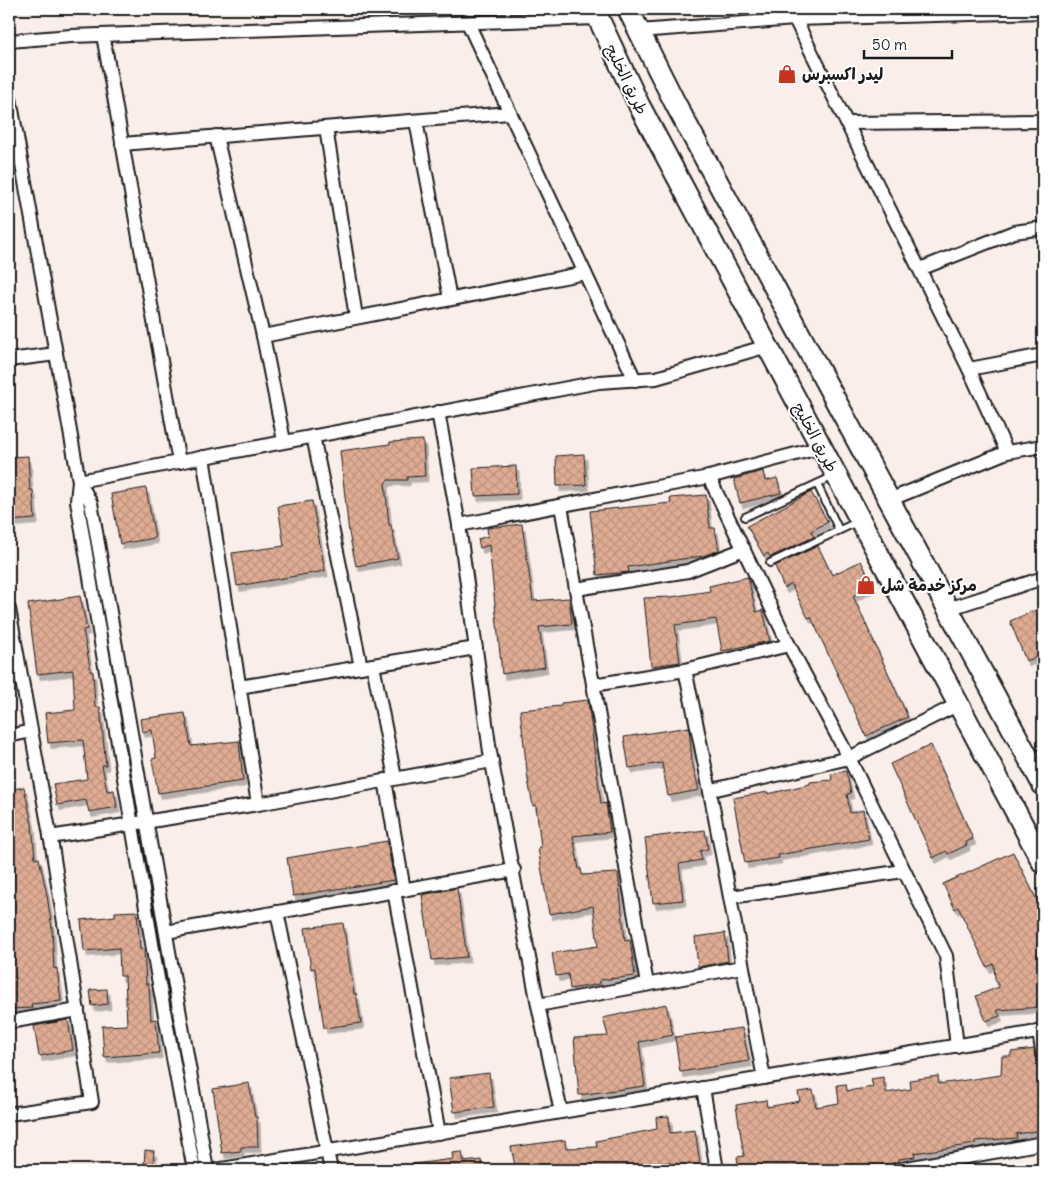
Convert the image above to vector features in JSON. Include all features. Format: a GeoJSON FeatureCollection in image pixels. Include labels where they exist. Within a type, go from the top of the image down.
{"type":"FeatureCollection","features":[{"type":"Feature","properties":{"kind":"main road","name":"طريق الخليج"},"geometry":{"type":"LineString","coordinates":[[628,9],[679,112],[1043,785]]}},
{"type":"Feature","properties":{"kind":"main road","name":"طريق الخليج"},"geometry":{"type":"LineString","coordinates":[[595,14],[639,105],[1043,862]]}},
{"type":"Feature","properties":{"kind":"street"},"geometry":{"type":"LineString","coordinates":[[639,31],[795,19],[975,11],[1043,12]]}},
{"type":"Feature","properties":{"kind":"street"},"geometry":{"type":"LineString","coordinates":[[9,41],[103,35],[468,23],[595,14]]}},
{"type":"Feature","properties":{"kind":"street"},"geometry":{"type":"LineString","coordinates":[[795,19],[969,369],[1007,452]]}},
{"type":"Feature","properties":{"kind":"street"},"geometry":{"type":"LineString","coordinates":[[468,23],[635,380]]}},
{"type":"Feature","properties":{"kind":"street"},"geometry":{"type":"LineString","coordinates":[[103,35],[179,462]]}},
{"type":"Feature","properties":{"kind":"street"},"geometry":{"type":"LineString","coordinates":[[9,93],[10,108],[79,481],[77,501],[131,822],[194,1170]]}},
{"type":"Feature","properties":{"kind":"street"},"geometry":{"type":"LineString","coordinates":[[122,144],[510,114]]}},
{"type":"Feature","properties":{"kind":"street"},"geometry":{"type":"LineString","coordinates":[[416,121],[450,299]]}},
{"type":"Feature","properties":{"kind":"street"},"geometry":{"type":"LineString","coordinates":[[847,123],[1043,121]]}},
{"type":"Feature","properties":{"kind":"street"},"geometry":{"type":"LineString","coordinates":[[326,128],[356,317]]}},
{"type":"Feature","properties":{"kind":"street"},"geometry":{"type":"LineString","coordinates":[[216,136],[263,336],[284,441]]}},
{"type":"Feature","properties":{"kind":"street"},"geometry":{"type":"LineString","coordinates":[[920,269],[1014,232],[1043,228]]}},
{"type":"Feature","properties":{"kind":"street"},"geometry":{"type":"LineString","coordinates":[[263,336],[585,273]]}},
{"type":"Feature","properties":{"kind":"street"},"geometry":{"type":"LineString","coordinates":[[79,481],[599,382],[656,378],[768,346]]}},
{"type":"Feature","properties":{"kind":"street"},"geometry":{"type":"LineString","coordinates":[[9,360],[56,354]]}},
{"type":"Feature","properties":{"kind":"street"},"geometry":{"type":"LineString","coordinates":[[969,369],[1043,355]]}},
{"type":"Feature","properties":{"kind":"street"},"geometry":{"type":"LineString","coordinates":[[438,412],[459,525],[492,761],[538,1005],[561,1112]]}},
{"type":"Feature","properties":{"kind":"street"},"geometry":{"type":"LineString","coordinates":[[313,436],[367,666],[390,779],[399,891],[439,1133]]}},
{"type":"Feature","properties":{"kind":"street"},"geometry":{"type":"LineString","coordinates":[[889,500],[1007,452],[1043,446]]}},
{"type":"Feature","properties":{"kind":"street"},"geometry":{"type":"LineString","coordinates":[[459,525],[709,478],[822,447]]}},
{"type":"Feature","properties":{"kind":"street"},"geometry":{"type":"LineString","coordinates":[[203,457],[258,804]]}},
{"type":"Feature","properties":{"kind":"street"},"geometry":{"type":"LineString","coordinates":[[709,478],[790,645],[849,758],[946,956],[957,1046]]}},
{"type":"Feature","properties":{"kind":"street"},"geometry":{"type":"LineString","coordinates":[[79,481],[91,503],[207,1170]]}},
{"type":"Feature","properties":{"kind":"street"},"geometry":{"type":"LineString","coordinates":[[561,506],[647,984]]}},
{"type":"Feature","properties":{"kind":"street"},"geometry":{"type":"LineString","coordinates":[[576,589],[688,571],[744,549]]}},
{"type":"Feature","properties":{"kind":"street"},"geometry":{"type":"LineString","coordinates":[[948,609],[1043,578]]}},
{"type":"Feature","properties":{"kind":"street"},"geometry":{"type":"LineString","coordinates":[[9,610],[12,647],[31,731],[50,837],[92,1102],[9,1114]]}},
{"type":"Feature","properties":{"kind":"street"},"geometry":{"type":"LineString","coordinates":[[593,685],[685,670],[790,645]]}},
{"type":"Feature","properties":{"kind":"street"},"geometry":{"type":"LineString","coordinates":[[239,687],[476,648]]}},
{"type":"Feature","properties":{"kind":"street"},"geometry":{"type":"LineString","coordinates":[[685,670],[712,790],[742,968],[764,1078]]}},
{"type":"Feature","properties":{"kind":"street"},"geometry":{"type":"LineString","coordinates":[[712,790],[849,758],[959,704]]}},
{"type":"Feature","properties":{"kind":"street"},"geometry":{"type":"LineString","coordinates":[[9,736],[31,731]]}},
{"type":"Feature","properties":{"kind":"street"},"geometry":{"type":"LineString","coordinates":[[50,837],[131,822],[258,804],[492,761]]}},
{"type":"Feature","properties":{"kind":"street"},"geometry":{"type":"LineString","coordinates":[[166,932],[514,870]]}},
{"type":"Feature","properties":{"kind":"street"},"geometry":{"type":"LineString","coordinates":[[731,897],[903,870]]}},
{"type":"Feature","properties":{"kind":"street"},"geometry":{"type":"LineString","coordinates":[[277,912],[331,1170]]}},
{"type":"Feature","properties":{"kind":"street"},"geometry":{"type":"LineString","coordinates":[[538,1005],[742,968]]}},
{"type":"Feature","properties":{"kind":"street"},"geometry":{"type":"LineString","coordinates":[[9,1022],[78,1010]]}},
{"type":"Feature","properties":{"kind":"street"},"geometry":{"type":"LineString","coordinates":[[216,1170],[241,1168],[561,1112],[1041,1032],[1043,1056]]}},
{"type":"Feature","properties":{"kind":"street"},"geometry":{"type":"LineString","coordinates":[[704,1088],[717,1170]]}},
{"type":"Feature","properties":{"kind":"street"},"geometry":{"type":"LineString","coordinates":[[896,1170],[1043,1143]]}},
{"type":"Feature","properties":{"kind":"lane"},"geometry":{"type":"LineString","coordinates":[[744,517],[836,475]]}},
{"type":"Feature","properties":{"kind":"lane"},"geometry":{"type":"LineString","coordinates":[[817,484],[839,530]]}},
{"type":"Feature","properties":{"kind":"lane"},"geometry":{"type":"LineString","coordinates":[[770,563],[860,520]]}},
{"type":"Feature","properties":{"kind":"building"},"geometry":{"type":"Polygon","coordinates":[[[423,440],[425,476],[407,477],[407,480],[388,480],[385,483],[389,525],[391,525],[398,558],[356,566],[349,533],[340,451],[390,444],[390,442],[423,440]]]}},
{"type":"Feature","properties":{"kind":"building"},"geometry":{"type":"Polygon","coordinates":[[[584,454],[586,485],[557,486],[556,456],[584,454]]]}},
{"type":"Feature","properties":{"kind":"building"},"geometry":{"type":"Polygon","coordinates":[[[28,456],[30,490],[33,490],[35,519],[10,521],[9,457],[28,456]]]}},
{"type":"Feature","properties":{"kind":"building"},"geometry":{"type":"Polygon","coordinates":[[[516,466],[517,494],[475,496],[473,468],[516,466]]]}},
{"type":"Feature","properties":{"kind":"building"},"geometry":{"type":"Polygon","coordinates":[[[763,471],[765,481],[777,478],[781,493],[740,503],[734,479],[763,471]]]}},
{"type":"Feature","properties":{"kind":"building"},"geometry":{"type":"Polygon","coordinates":[[[146,488],[155,538],[120,544],[111,494],[146,488]]]}},
{"type":"Feature","properties":{"kind":"building"},"geometry":{"type":"Polygon","coordinates":[[[811,492],[828,522],[811,531],[814,537],[770,557],[768,553],[764,556],[747,526],[811,492]]]}},
{"type":"Feature","properties":{"kind":"building"},"geometry":{"type":"Polygon","coordinates":[[[706,495],[710,528],[715,528],[719,550],[703,556],[628,567],[629,572],[597,575],[590,511],[671,503],[670,498],[706,495]]]}},
{"type":"Feature","properties":{"kind":"building"},"geometry":{"type":"Polygon","coordinates":[[[312,501],[325,571],[237,586],[232,553],[284,546],[278,506],[312,501]]]}},
{"type":"Feature","properties":{"kind":"building"},"geometry":{"type":"Polygon","coordinates":[[[522,524],[533,601],[569,598],[572,624],[539,627],[545,667],[502,674],[489,545],[480,548],[478,539],[488,536],[487,528],[522,524]]]}},
{"type":"Feature","properties":{"kind":"building"},"geometry":{"type":"Polygon","coordinates":[[[818,546],[832,575],[861,561],[873,586],[853,596],[908,717],[866,736],[811,617],[808,618],[791,584],[784,588],[775,566],[818,546]]]}},
{"type":"Feature","properties":{"kind":"building"},"geometry":{"type":"Polygon","coordinates":[[[748,577],[756,612],[763,610],[770,641],[722,651],[716,619],[675,625],[680,662],[651,666],[644,598],[671,597],[710,591],[709,586],[748,577]]]}},
{"type":"Feature","properties":{"kind":"building"},"geometry":{"type":"Polygon","coordinates":[[[80,596],[87,629],[83,630],[91,672],[93,672],[95,707],[100,707],[106,765],[102,765],[107,791],[114,790],[117,807],[89,812],[86,800],[57,805],[53,784],[87,779],[83,740],[48,743],[45,713],[75,710],[73,670],[37,674],[28,604],[80,596]]]}},
{"type":"Feature","properties":{"kind":"building"},"geometry":{"type":"Polygon","coordinates":[[[1043,607],[1043,651],[1040,652],[1041,656],[1026,661],[1010,621],[1043,607]]]}},
{"type":"Feature","properties":{"kind":"building"},"geometry":{"type":"Polygon","coordinates":[[[588,700],[601,804],[606,803],[610,832],[573,836],[579,869],[581,869],[582,875],[618,873],[625,941],[630,940],[635,976],[600,980],[600,984],[570,989],[568,974],[556,976],[552,953],[598,946],[593,906],[549,914],[538,848],[541,847],[536,805],[533,806],[528,780],[520,710],[561,706],[561,703],[588,700]]]}},
{"type":"Feature","properties":{"kind":"building"},"geometry":{"type":"Polygon","coordinates":[[[185,713],[191,746],[239,741],[243,781],[158,793],[152,759],[156,758],[152,730],[142,732],[140,719],[185,713]]]}},
{"type":"Feature","properties":{"kind":"building"},"geometry":{"type":"Polygon","coordinates":[[[689,727],[692,762],[699,790],[668,796],[662,763],[629,768],[624,737],[689,727]]]}},
{"type":"Feature","properties":{"kind":"building"},"geometry":{"type":"Polygon","coordinates":[[[931,745],[973,839],[966,842],[967,845],[948,854],[946,851],[933,858],[890,764],[931,745]]]}},
{"type":"Feature","properties":{"kind":"building"},"geometry":{"type":"Polygon","coordinates":[[[846,771],[851,793],[847,794],[850,813],[863,810],[869,839],[778,855],[779,858],[745,863],[733,798],[768,792],[768,794],[810,784],[810,782],[832,780],[831,774],[846,771]]]}},
{"type":"Feature","properties":{"kind":"building"},"geometry":{"type":"Polygon","coordinates":[[[24,787],[32,824],[35,859],[39,858],[47,895],[52,929],[54,969],[57,968],[61,1001],[31,1004],[32,1008],[9,1009],[9,790],[24,787]]]}},
{"type":"Feature","properties":{"kind":"building"},"geometry":{"type":"Polygon","coordinates":[[[705,830],[708,849],[700,851],[702,860],[679,864],[683,900],[653,903],[645,838],[705,830]]]}},
{"type":"Feature","properties":{"kind":"building"},"geometry":{"type":"Polygon","coordinates":[[[387,841],[394,880],[293,896],[287,858],[387,841]]]}},
{"type":"Feature","properties":{"kind":"building"},"geometry":{"type":"Polygon","coordinates":[[[1013,852],[1043,912],[1043,1007],[997,1010],[1000,1016],[986,1021],[976,996],[999,987],[995,979],[994,964],[987,967],[958,907],[955,909],[943,884],[1013,852]]]}},
{"type":"Feature","properties":{"kind":"building"},"geometry":{"type":"Polygon","coordinates":[[[457,888],[467,957],[432,960],[422,895],[457,888]]]}},
{"type":"Feature","properties":{"kind":"building"},"geometry":{"type":"Polygon","coordinates":[[[137,911],[140,949],[144,949],[146,984],[149,984],[151,1020],[156,1019],[159,1053],[104,1057],[102,1026],[127,1025],[125,976],[120,976],[119,948],[84,951],[81,920],[115,916],[115,912],[137,911]]]}},
{"type":"Feature","properties":{"kind":"building"},"geometry":{"type":"Polygon","coordinates":[[[343,923],[354,994],[356,993],[361,1023],[324,1028],[315,968],[311,969],[305,928],[343,923]]]}},
{"type":"Feature","properties":{"kind":"building"},"geometry":{"type":"Polygon","coordinates":[[[725,933],[728,961],[698,967],[695,937],[725,933]]]}},
{"type":"Feature","properties":{"kind":"building"},"geometry":{"type":"Polygon","coordinates":[[[107,989],[108,1004],[92,1006],[90,990],[107,989]]]}},
{"type":"Feature","properties":{"kind":"building"},"geometry":{"type":"Polygon","coordinates":[[[666,1004],[673,1035],[639,1042],[645,1086],[579,1095],[574,1038],[608,1036],[603,1018],[666,1004]]]}},
{"type":"Feature","properties":{"kind":"building"},"geometry":{"type":"Polygon","coordinates":[[[68,1020],[73,1050],[39,1056],[34,1026],[68,1020]]]}},
{"type":"Feature","properties":{"kind":"building"},"geometry":{"type":"Polygon","coordinates":[[[742,1028],[749,1061],[680,1072],[675,1037],[742,1028]]]}},
{"type":"Feature","properties":{"kind":"building"},"geometry":{"type":"Polygon","coordinates":[[[1034,1049],[1035,1058],[1040,1064],[1043,1084],[1043,1130],[1016,1134],[1017,1138],[975,1141],[975,1144],[914,1153],[915,1157],[899,1159],[899,1161],[891,1164],[880,1165],[880,1168],[859,1170],[851,1170],[850,1167],[810,1168],[810,1170],[739,1170],[737,1157],[744,1156],[736,1105],[766,1100],[767,1107],[800,1101],[798,1092],[813,1090],[816,1107],[839,1103],[837,1085],[846,1084],[847,1091],[873,1087],[871,1079],[883,1077],[886,1093],[911,1089],[910,1080],[938,1076],[939,1084],[1001,1075],[1002,1056],[1011,1056],[1011,1052],[1034,1049]]]}},
{"type":"Feature","properties":{"kind":"building"},"geometry":{"type":"Polygon","coordinates":[[[489,1073],[494,1107],[454,1112],[449,1078],[489,1073]]]}},
{"type":"Feature","properties":{"kind":"building"},"geometry":{"type":"Polygon","coordinates":[[[249,1083],[255,1117],[257,1117],[258,1147],[241,1147],[241,1151],[222,1153],[213,1089],[249,1083]]]}},
{"type":"Feature","properties":{"kind":"building"},"geometry":{"type":"Polygon","coordinates":[[[669,1116],[670,1133],[695,1130],[701,1170],[670,1170],[669,1162],[622,1170],[516,1170],[511,1147],[565,1140],[566,1148],[597,1147],[596,1141],[657,1129],[656,1117],[669,1116]]]}},
{"type":"Feature","properties":{"kind":"building"},"geometry":{"type":"Polygon","coordinates":[[[145,1150],[154,1151],[153,1168],[144,1167],[145,1150]]]}},
{"type":"Feature","properties":{"kind":"building"},"geometry":{"type":"Polygon","coordinates":[[[462,1152],[464,1162],[481,1160],[483,1170],[415,1170],[414,1164],[453,1159],[452,1153],[462,1152]]]}},
{"type":"Feature","properties":{"kind":"place","name":"ليدر اكسبرس"},"geometry":{"type":"Point","coordinates":[787,74]}},
{"type":"Feature","properties":{"kind":"place","name":"مركز خدمة شل"},"geometry":{"type":"Point","coordinates":[866,585]}}]}
